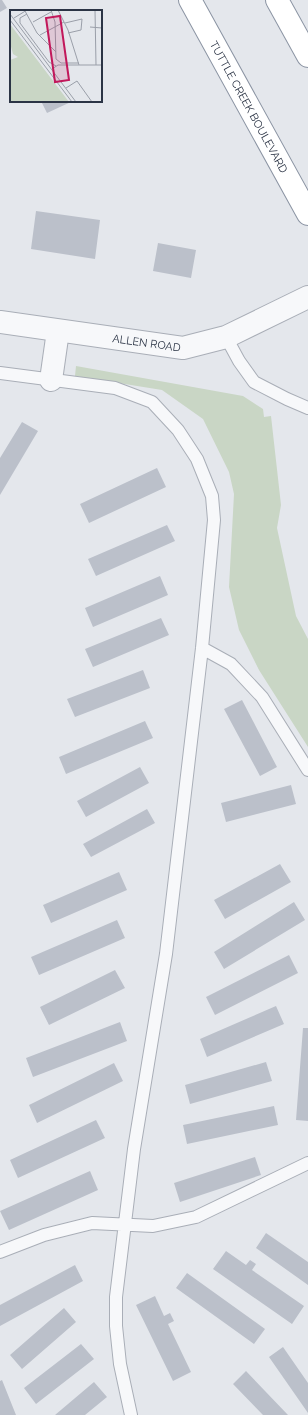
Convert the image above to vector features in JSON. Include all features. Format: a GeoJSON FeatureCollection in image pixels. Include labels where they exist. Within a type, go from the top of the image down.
{"type":"FeatureCollection","features":[{"type":"Feature","properties":{"kind":"highway","name":"TUTTLE CREEK BOULEVARD"},"geometry":{"type":"LineString","coordinates":[[190,0],[308,214]]}},
{"type":"Feature","properties":{"kind":"highway"},"geometry":{"type":"LineString","coordinates":[[277,0],[308,56]]}},
{"type":"Feature","properties":{"kind":"street","name":"ALLEN ROAD"},"geometry":{"type":"LineString","coordinates":[[0,322],[183,348],[226,337],[308,297]]}},
{"type":"Feature","properties":{"kind":"street"},"geometry":{"type":"LineString","coordinates":[[51,380],[58,331]]}},
{"type":"Feature","properties":{"kind":"lane"},"geometry":{"type":"LineString","coordinates":[[226,337],[239,361],[254,382],[308,408]]}},
{"type":"Feature","properties":{"kind":"lane"},"geometry":{"type":"LineString","coordinates":[[0,373],[115,388],[152,402],[178,430],[197,459],[212,496],[214,520],[202,648],[166,954],[134,1149],[116,1297],[116,1326],[120,1364],[132,1415]]}},
{"type":"Feature","properties":{"kind":"lane"},"geometry":{"type":"LineString","coordinates":[[202,648],[231,664],[262,697],[308,770]]}},
{"type":"Feature","properties":{"kind":"lane"},"geometry":{"type":"LineString","coordinates":[[0,1252],[44,1236],[92,1223],[154,1226],[196,1217],[308,1163]]}},
{"type":"Feature","properties":{"kind":"green space"},"geometry":{"type":"Polygon","coordinates":[[[76,366],[243,396],[263,409],[264,417],[271,416],[281,505],[277,528],[296,616],[308,639],[308,747],[259,670],[239,630],[229,587],[234,494],[229,472],[203,419],[162,390],[75,376],[76,366]]]}},
{"type":"Feature","properties":{"kind":"building"},"geometry":{"type":"Polygon","coordinates":[[[0,0],[2,0],[7,8],[0,12],[0,0]]]}},
{"type":"Feature","properties":{"kind":"building"},"geometry":{"type":"Polygon","coordinates":[[[42,102],[71,102],[47,113],[42,102]]]}},
{"type":"Feature","properties":{"kind":"building"},"geometry":{"type":"Polygon","coordinates":[[[36,211],[100,220],[95,259],[31,249],[36,211]]]}},
{"type":"Feature","properties":{"kind":"building"},"geometry":{"type":"Polygon","coordinates":[[[158,243],[196,250],[191,278],[153,271],[158,243]]]}},
{"type":"Feature","properties":{"kind":"building"},"geometry":{"type":"Polygon","coordinates":[[[22,422],[38,431],[0,495],[0,458],[22,422]]]}},
{"type":"Feature","properties":{"kind":"building"},"geometry":{"type":"Polygon","coordinates":[[[157,468],[166,487],[89,523],[80,504],[157,468]]]}},
{"type":"Feature","properties":{"kind":"building"},"geometry":{"type":"Polygon","coordinates":[[[167,525],[175,541],[96,576],[88,559],[167,525]]]}},
{"type":"Feature","properties":{"kind":"building"},"geometry":{"type":"Polygon","coordinates":[[[160,576],[168,595],[93,627],[85,608],[160,576]]]}},
{"type":"Feature","properties":{"kind":"building"},"geometry":{"type":"Polygon","coordinates":[[[161,618],[169,635],[93,667],[85,649],[161,618]]]}},
{"type":"Feature","properties":{"kind":"building"},"geometry":{"type":"Polygon","coordinates":[[[143,670],[150,688],[75,717],[67,699],[143,670]]]}},
{"type":"Feature","properties":{"kind":"building"},"geometry":{"type":"Polygon","coordinates":[[[242,700],[277,767],[260,776],[224,709],[242,700]]]}},
{"type":"Feature","properties":{"kind":"building"},"geometry":{"type":"Polygon","coordinates":[[[145,721],[153,738],[66,774],[59,757],[145,721]]]}},
{"type":"Feature","properties":{"kind":"building"},"geometry":{"type":"Polygon","coordinates":[[[140,767],[149,783],[86,817],[77,801],[140,767]]]}},
{"type":"Feature","properties":{"kind":"building"},"geometry":{"type":"Polygon","coordinates":[[[291,785],[296,804],[226,822],[221,803],[291,785]]]}},
{"type":"Feature","properties":{"kind":"building"},"geometry":{"type":"Polygon","coordinates":[[[147,809],[155,823],[91,857],[83,844],[147,809]]]}},
{"type":"Feature","properties":{"kind":"building"},"geometry":{"type":"Polygon","coordinates":[[[280,864],[291,882],[225,919],[214,900],[280,864]]]}},
{"type":"Feature","properties":{"kind":"building"},"geometry":{"type":"Polygon","coordinates":[[[119,872],[127,890],[51,923],[43,905],[119,872]]]}},
{"type":"Feature","properties":{"kind":"building"},"geometry":{"type":"Polygon","coordinates":[[[294,902],[305,920],[224,969],[214,952],[294,902]]]}},
{"type":"Feature","properties":{"kind":"building"},"geometry":{"type":"Polygon","coordinates":[[[117,920],[125,938],[39,975],[31,957],[117,920]]]}},
{"type":"Feature","properties":{"kind":"building"},"geometry":{"type":"Polygon","coordinates":[[[289,955],[298,973],[215,1015],[206,997],[289,955]]]}},
{"type":"Feature","properties":{"kind":"building"},"geometry":{"type":"Polygon","coordinates":[[[115,970],[125,988],[49,1025],[40,1007],[115,970]]]}},
{"type":"Feature","properties":{"kind":"building"},"geometry":{"type":"Polygon","coordinates":[[[276,1006],[284,1024],[207,1057],[200,1039],[276,1006]]]}},
{"type":"Feature","properties":{"kind":"building"},"geometry":{"type":"Polygon","coordinates":[[[120,1022],[127,1041],[33,1077],[26,1058],[120,1022]]]}},
{"type":"Feature","properties":{"kind":"building"},"geometry":{"type":"Polygon","coordinates":[[[303,1028],[308,1028],[308,1121],[296,1120],[303,1028]]]}},
{"type":"Feature","properties":{"kind":"building"},"geometry":{"type":"Polygon","coordinates":[[[266,1062],[272,1081],[190,1104],[185,1085],[266,1062]]]}},
{"type":"Feature","properties":{"kind":"building"},"geometry":{"type":"Polygon","coordinates":[[[114,1063],[123,1081],[37,1123],[29,1105],[114,1063]]]}},
{"type":"Feature","properties":{"kind":"building"},"geometry":{"type":"Polygon","coordinates":[[[274,1106],[278,1125],[187,1144],[183,1125],[274,1106]]]}},
{"type":"Feature","properties":{"kind":"building"},"geometry":{"type":"Polygon","coordinates":[[[96,1120],[105,1138],[18,1178],[10,1160],[96,1120]]]}},
{"type":"Feature","properties":{"kind":"building"},"geometry":{"type":"Polygon","coordinates":[[[255,1157],[261,1175],[180,1202],[174,1183],[255,1157]]]}},
{"type":"Feature","properties":{"kind":"building"},"geometry":{"type":"Polygon","coordinates":[[[90,1171],[98,1190],[9,1230],[0,1211],[90,1171]]]}},
{"type":"Feature","properties":{"kind":"building"},"geometry":{"type":"Polygon","coordinates":[[[266,1233],[308,1262],[308,1285],[256,1248],[266,1233]]]}},
{"type":"Feature","properties":{"kind":"building"},"geometry":{"type":"Polygon","coordinates":[[[226,1251],[246,1265],[250,1260],[256,1264],[252,1270],[304,1306],[292,1324],[213,1269],[226,1251]]]}},
{"type":"Feature","properties":{"kind":"building"},"geometry":{"type":"Polygon","coordinates":[[[75,1265],[83,1281],[0,1326],[0,1305],[75,1265]]]}},
{"type":"Feature","properties":{"kind":"building"},"geometry":{"type":"Polygon","coordinates":[[[187,1273],[265,1329],[254,1344],[176,1288],[187,1273]]]}},
{"type":"Feature","properties":{"kind":"building"},"geometry":{"type":"Polygon","coordinates":[[[155,1296],[164,1316],[170,1313],[174,1321],[168,1324],[191,1372],[173,1381],[136,1305],[155,1296]]]}},
{"type":"Feature","properties":{"kind":"building"},"geometry":{"type":"Polygon","coordinates":[[[64,1308],[76,1322],[22,1369],[10,1355],[64,1308]]]}},
{"type":"Feature","properties":{"kind":"building"},"geometry":{"type":"Polygon","coordinates":[[[81,1344],[94,1359],[36,1404],[24,1388],[81,1344]]]}},
{"type":"Feature","properties":{"kind":"building"},"geometry":{"type":"Polygon","coordinates":[[[283,1347],[308,1383],[308,1413],[269,1357],[283,1347]]]}},
{"type":"Feature","properties":{"kind":"building"},"geometry":{"type":"Polygon","coordinates":[[[246,1371],[288,1415],[263,1415],[233,1384],[246,1371]]]}},
{"type":"Feature","properties":{"kind":"building"},"geometry":{"type":"Polygon","coordinates":[[[2,1380],[16,1415],[0,1415],[0,1381],[2,1380]]]}},
{"type":"Feature","properties":{"kind":"building"},"geometry":{"type":"Polygon","coordinates":[[[94,1382],[107,1397],[85,1415],[55,1415],[94,1382]]]}}]}
